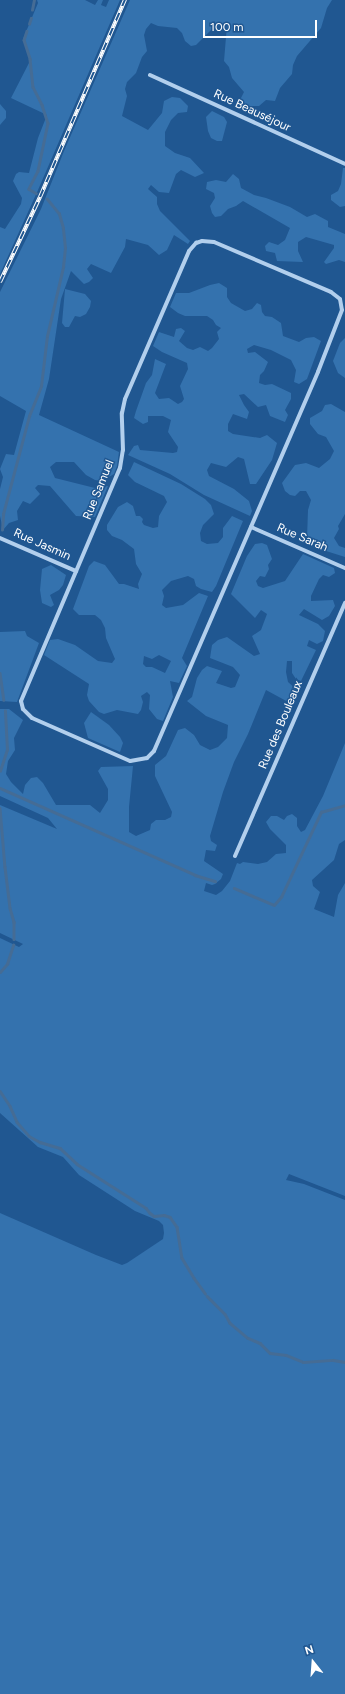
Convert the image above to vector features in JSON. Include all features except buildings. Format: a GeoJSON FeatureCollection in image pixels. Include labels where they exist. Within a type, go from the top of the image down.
{"type":"FeatureCollection","features":[{"type":"Feature","properties":{"kind":"street","name":"Rue Beauséjour"},"geometry":{"type":"LineString","coordinates":[[150,75],[345,164]]}},
{"type":"Feature","properties":{"kind":"street","name":"Rue Samuel"},"geometry":{"type":"LineString","coordinates":[[214,242],[336,294],[342,305],[338,323],[251,527],[154,751],[147,758],[130,761],[26,714],[21,705],[22,695],[120,468],[123,450],[122,413],[125,399],[189,251],[196,243],[214,242]]}},
{"type":"Feature","properties":{"kind":"street","name":"Rue Sarah"},"geometry":{"type":"LineString","coordinates":[[251,527],[345,568]]}},
{"type":"Feature","properties":{"kind":"street","name":"Rue Jasmin"},"geometry":{"type":"LineString","coordinates":[[0,538],[76,571]]}},
{"type":"Feature","properties":{"kind":"street","name":"Rue des Bouleaux"},"geometry":{"type":"LineString","coordinates":[[236,856],[345,603]]}},
{"type":"Feature","properties":{"kind":"shaded area"},"geometry":{"type":"Polygon","coordinates":[[[37,0],[85,0],[95,5],[98,0],[103,0],[101,5],[106,7],[109,0],[120,0],[0,274],[0,227],[5,229],[21,204],[22,198],[13,181],[16,174],[19,172],[29,173],[38,138],[47,115],[11,98],[30,61],[23,39],[38,3],[37,0]]]}},
{"type":"Feature","properties":{"kind":"shaded area"},"geometry":{"type":"Polygon","coordinates":[[[130,0],[332,0],[327,8],[321,28],[297,56],[293,65],[292,74],[280,88],[275,101],[266,100],[259,106],[244,106],[240,100],[244,92],[232,78],[229,67],[224,61],[227,25],[220,25],[212,29],[196,45],[191,46],[185,41],[182,33],[177,28],[158,26],[151,23],[146,29],[144,35],[147,51],[142,57],[136,73],[127,82],[125,89],[127,96],[122,116],[148,130],[162,113],[164,101],[172,97],[180,98],[188,106],[187,112],[178,113],[171,120],[165,132],[165,146],[175,153],[190,158],[204,173],[195,177],[181,170],[176,174],[169,193],[159,192],[151,185],[148,189],[157,197],[157,204],[160,211],[190,241],[188,244],[174,235],[167,250],[159,255],[148,245],[126,239],[125,247],[111,273],[91,264],[87,269],[93,278],[84,284],[71,271],[61,299],[49,379],[39,415],[119,452],[117,466],[114,474],[102,481],[95,480],[86,475],[74,462],[56,462],[50,467],[55,478],[95,488],[108,486],[95,517],[76,516],[50,486],[38,485],[35,488],[40,494],[30,504],[23,501],[17,511],[18,520],[9,523],[3,530],[0,516],[0,489],[3,477],[0,469],[6,454],[14,455],[26,411],[0,396],[0,292],[41,209],[64,151],[130,0]]]}},
{"type":"Feature","properties":{"kind":"shaded area"},"geometry":{"type":"Polygon","coordinates":[[[0,104],[6,111],[6,118],[0,125],[0,104]]]}},
{"type":"Feature","properties":{"kind":"shaded area"},"geometry":{"type":"Polygon","coordinates":[[[212,111],[224,117],[227,122],[222,141],[217,141],[211,138],[208,131],[206,117],[212,111]]]}},
{"type":"Feature","properties":{"kind":"shaded area"},"geometry":{"type":"Polygon","coordinates":[[[343,168],[345,168],[345,206],[340,207],[331,200],[331,195],[338,191],[341,184],[343,168]]]}},
{"type":"Feature","properties":{"kind":"shaded area"},"geometry":{"type":"Polygon","coordinates":[[[233,174],[239,179],[241,188],[254,195],[290,207],[307,217],[315,214],[328,221],[328,227],[345,234],[345,262],[339,260],[326,264],[324,262],[334,248],[334,245],[306,237],[298,242],[298,251],[303,262],[277,261],[275,253],[266,251],[265,246],[269,242],[278,245],[285,240],[290,228],[243,201],[228,209],[221,216],[215,217],[210,206],[215,198],[214,193],[206,189],[207,182],[216,180],[226,182],[233,174]]]}},
{"type":"Feature","properties":{"kind":"shaded area"},"geometry":{"type":"Polygon","coordinates":[[[219,283],[227,288],[227,297],[231,303],[245,311],[252,309],[257,303],[261,305],[262,312],[265,316],[272,317],[281,323],[283,336],[299,342],[306,338],[314,337],[321,341],[307,379],[299,384],[294,382],[296,370],[291,360],[271,350],[254,345],[247,349],[248,353],[255,352],[268,362],[264,371],[260,375],[259,383],[265,385],[272,384],[291,393],[291,399],[285,410],[288,415],[285,422],[270,416],[266,405],[258,407],[244,394],[239,395],[249,412],[247,419],[233,414],[228,424],[228,431],[233,434],[260,438],[267,435],[277,443],[272,460],[256,484],[250,484],[244,459],[238,457],[226,467],[211,463],[207,470],[209,476],[234,489],[249,501],[252,511],[250,516],[204,495],[170,474],[128,455],[134,446],[138,445],[140,450],[173,453],[177,452],[178,447],[168,432],[171,420],[163,416],[148,416],[148,422],[143,424],[134,418],[146,383],[152,375],[155,359],[166,364],[155,393],[159,399],[169,398],[178,404],[184,399],[180,386],[188,369],[187,363],[162,352],[153,346],[159,332],[174,337],[176,329],[181,328],[185,331],[179,341],[187,348],[193,350],[200,347],[208,351],[212,348],[219,339],[217,332],[221,328],[216,325],[213,320],[207,316],[185,316],[170,307],[176,293],[189,293],[219,283]]]}},
{"type":"Feature","properties":{"kind":"shaded area"},"geometry":{"type":"Polygon","coordinates":[[[65,289],[85,294],[91,301],[90,307],[86,314],[80,317],[75,316],[69,327],[65,327],[62,323],[65,289]]]}},
{"type":"Feature","properties":{"kind":"shaded area"},"geometry":{"type":"Polygon","coordinates":[[[345,338],[345,378],[338,373],[333,361],[340,343],[345,338]]]}},
{"type":"Feature","properties":{"kind":"shaded area"},"geometry":{"type":"Polygon","coordinates":[[[331,404],[345,412],[345,514],[338,526],[339,529],[334,538],[339,546],[345,548],[345,557],[326,551],[319,543],[307,538],[308,510],[311,500],[306,491],[300,491],[295,496],[290,495],[285,491],[282,483],[295,465],[306,463],[319,468],[330,459],[334,451],[326,437],[318,434],[310,424],[310,418],[322,411],[325,405],[331,404]]]}},
{"type":"Feature","properties":{"kind":"shaded area"},"geometry":{"type":"Polygon","coordinates":[[[134,462],[181,484],[205,499],[211,505],[214,514],[203,525],[200,533],[201,541],[207,544],[218,543],[223,537],[223,528],[232,516],[243,521],[216,586],[212,592],[196,586],[194,579],[188,576],[171,581],[162,590],[164,596],[162,605],[166,608],[183,605],[199,593],[208,596],[182,658],[187,666],[179,683],[170,681],[173,697],[163,721],[157,719],[149,709],[150,695],[147,692],[141,696],[143,702],[141,710],[138,714],[117,710],[104,714],[99,712],[89,701],[87,695],[89,684],[44,655],[50,640],[58,639],[75,645],[98,661],[112,663],[115,659],[106,638],[105,628],[101,620],[95,615],[79,615],[73,609],[89,566],[94,561],[105,565],[119,584],[124,584],[139,589],[138,584],[142,574],[136,564],[134,549],[122,540],[112,536],[107,530],[107,525],[118,507],[127,502],[133,506],[136,516],[140,516],[143,519],[142,522],[144,525],[153,528],[158,527],[159,516],[167,502],[164,496],[135,482],[128,475],[134,462]],[[159,655],[152,659],[144,656],[143,664],[146,667],[152,667],[165,673],[171,661],[159,655]]]}},
{"type":"Feature","properties":{"kind":"shaded area"},"geometry":{"type":"Polygon","coordinates":[[[262,543],[267,545],[272,559],[268,565],[269,569],[265,577],[260,576],[256,581],[258,586],[263,588],[285,581],[303,554],[334,568],[335,573],[329,577],[323,575],[319,579],[311,596],[311,601],[333,600],[335,606],[329,616],[322,620],[304,609],[299,615],[318,624],[325,631],[323,641],[317,644],[309,640],[307,646],[316,650],[301,681],[296,679],[292,673],[292,661],[287,661],[286,672],[288,682],[297,690],[290,703],[266,690],[248,734],[234,762],[223,792],[210,836],[211,841],[217,845],[215,851],[206,850],[204,861],[223,874],[221,879],[215,884],[212,885],[206,883],[204,891],[216,895],[222,891],[230,881],[237,863],[240,864],[243,862],[258,864],[267,862],[276,854],[286,853],[286,845],[270,829],[266,822],[271,816],[277,816],[284,820],[287,816],[292,814],[297,818],[297,826],[301,832],[305,830],[323,796],[345,743],[345,840],[339,844],[334,860],[312,880],[313,886],[320,892],[314,909],[334,917],[338,895],[345,883],[345,1196],[289,1174],[286,1180],[304,1184],[345,1200],[345,1694],[0,1694],[0,1213],[122,1265],[163,1239],[164,1233],[163,1225],[159,1221],[135,1211],[79,1175],[63,1157],[38,1147],[0,1113],[0,938],[19,947],[23,944],[0,933],[0,805],[57,829],[48,818],[0,796],[0,709],[9,709],[23,720],[14,738],[15,750],[8,761],[6,774],[11,782],[23,794],[25,785],[31,778],[37,777],[43,783],[56,805],[90,805],[100,813],[108,800],[108,789],[98,771],[101,767],[133,766],[129,807],[129,832],[136,836],[150,830],[151,824],[156,820],[165,820],[171,817],[172,812],[155,776],[155,765],[166,756],[178,730],[185,728],[194,735],[200,745],[210,750],[218,747],[227,738],[228,725],[206,716],[187,701],[192,697],[197,678],[202,670],[207,666],[222,671],[216,683],[231,688],[235,687],[240,675],[233,667],[210,658],[212,645],[218,640],[227,637],[254,656],[260,654],[252,636],[261,630],[267,614],[261,610],[255,618],[231,594],[247,556],[255,544],[262,543]]]}},
{"type":"Feature","properties":{"kind":"shaded area"},"geometry":{"type":"Polygon","coordinates":[[[51,565],[66,575],[63,585],[59,590],[50,595],[54,605],[51,607],[42,603],[40,590],[42,569],[51,565]]]}},
{"type":"Feature","properties":{"kind":"shaded area"},"geometry":{"type":"Polygon","coordinates":[[[25,631],[27,636],[39,643],[17,702],[0,701],[0,632],[25,631]]]}},
{"type":"Feature","properties":{"kind":"shaded area"},"geometry":{"type":"Polygon","coordinates":[[[91,712],[109,725],[120,737],[123,743],[120,752],[88,738],[84,723],[91,712]]]}},
{"type":"Feature","properties":{"kind":"waterway"},"geometry":{"type":"LineString","coordinates":[[32,10],[34,0]]}},
{"type":"Feature","properties":{"kind":"waterway"},"geometry":{"type":"LineString","coordinates":[[29,24],[31,18]]}},
{"type":"Feature","properties":{"kind":"waterway"},"geometry":{"type":"LineString","coordinates":[[27,31],[24,40],[30,59],[33,87],[42,105],[48,123],[38,171],[29,189],[36,193]]}},
{"type":"Feature","properties":{"kind":"waterway"},"geometry":{"type":"LineString","coordinates":[[2,530],[3,514],[29,416],[41,386],[47,336],[63,267],[65,248],[63,228],[59,214],[47,199]]}},
{"type":"Feature","properties":{"kind":"waterway"},"geometry":{"type":"LineString","coordinates":[[0,673],[4,700]]}},
{"type":"Feature","properties":{"kind":"waterway"},"geometry":{"type":"LineString","coordinates":[[0,771],[7,750],[5,711]]}},
{"type":"Feature","properties":{"kind":"waterway"},"geometry":{"type":"LineString","coordinates":[[0,788],[195,875],[215,881]]}},
{"type":"Feature","properties":{"kind":"waterway"},"geometry":{"type":"LineString","coordinates":[[234,888],[274,905],[281,897],[321,812],[345,805]]}},
{"type":"Feature","properties":{"kind":"waterway"},"geometry":{"type":"LineString","coordinates":[[0,808],[10,908],[14,922],[14,939]]}},
{"type":"Feature","properties":{"kind":"waterway"},"geometry":{"type":"LineString","coordinates":[[0,972],[7,964],[13,945]]}},
{"type":"Feature","properties":{"kind":"waterway"},"geometry":{"type":"LineString","coordinates":[[0,1091],[10,1106],[17,1122],[29,1136],[40,1142],[60,1148],[77,1164],[146,1208],[154,1216],[164,1215],[170,1217],[177,1227],[182,1258],[205,1293]]}},
{"type":"Feature","properties":{"kind":"waterway"},"geometry":{"type":"LineString","coordinates":[[207,1296],[225,1314],[230,1323],[248,1338],[260,1343],[270,1353],[286,1355],[303,1362],[333,1360],[345,1362]]}},
{"type":"Feature","properties":{"kind":"railway"},"geometry":{"type":"LineString","coordinates":[[0,282],[40,197],[125,0]]}}]}
